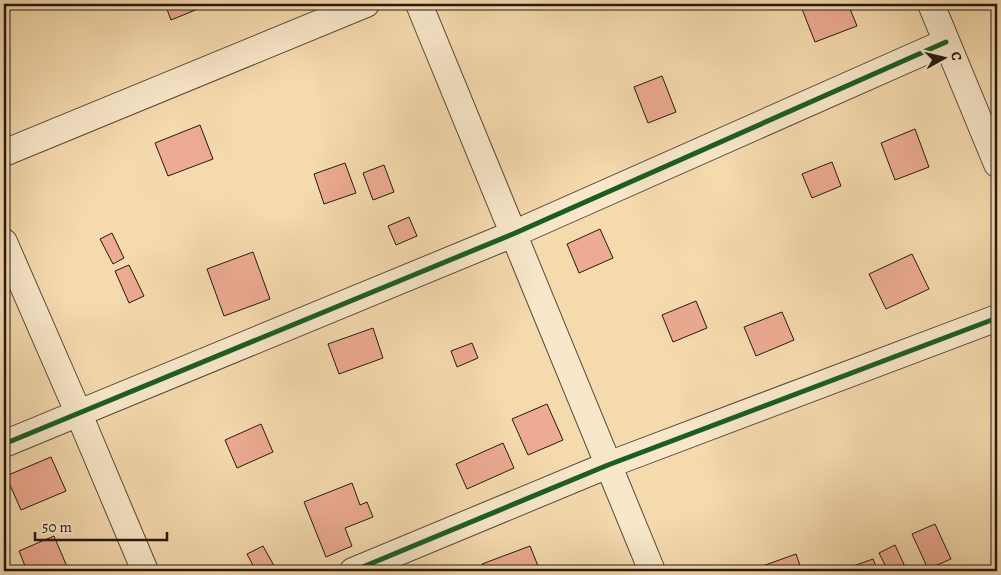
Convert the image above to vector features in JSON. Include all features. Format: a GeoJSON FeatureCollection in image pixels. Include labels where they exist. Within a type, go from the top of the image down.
{"type":"FeatureCollection","features":[{"type":"Feature","properties":{"kind":"street"},"geometry":{"type":"LineString","coordinates":[[4,153],[366,4]]}},
{"type":"Feature","properties":{"kind":"street"},"geometry":{"type":"LineString","coordinates":[[419,4],[652,571]]}},
{"type":"Feature","properties":{"kind":"street"},"geometry":{"type":"LineString","coordinates":[[930,4],[997,164]]}},
{"type":"Feature","properties":{"kind":"street"},"geometry":{"type":"LineString","coordinates":[[4,444],[514,234],[946,42]]}},
{"type":"Feature","properties":{"kind":"street"},"geometry":{"type":"LineString","coordinates":[[4,242],[145,571]]}},
{"type":"Feature","properties":{"kind":"street"},"geometry":{"type":"LineString","coordinates":[[353,571],[608,465],[997,318]]}},
{"type":"Feature","properties":{"kind":"building"},"geometry":{"type":"Polygon","coordinates":[[[165,4],[210,4],[171,20],[165,4]]]}},
{"type":"Feature","properties":{"kind":"building"},"geometry":{"type":"Polygon","coordinates":[[[816,4],[848,4],[857,26],[815,42],[802,9],[816,4]]]}},
{"type":"Feature","properties":{"kind":"building"},"geometry":{"type":"Polygon","coordinates":[[[662,76],[676,112],[648,123],[634,87],[662,76]]]}},
{"type":"Feature","properties":{"kind":"building"},"geometry":{"type":"Polygon","coordinates":[[[200,125],[213,159],[168,176],[155,143],[200,125]]]}},
{"type":"Feature","properties":{"kind":"building"},"geometry":{"type":"Polygon","coordinates":[[[915,129],[929,167],[895,180],[881,143],[915,129]]]}},
{"type":"Feature","properties":{"kind":"building"},"geometry":{"type":"Polygon","coordinates":[[[832,162],[841,186],[812,198],[802,174],[832,162]]]}},
{"type":"Feature","properties":{"kind":"building"},"geometry":{"type":"Polygon","coordinates":[[[345,163],[356,193],[324,204],[314,174],[345,163]]]}},
{"type":"Feature","properties":{"kind":"building"},"geometry":{"type":"Polygon","coordinates":[[[384,165],[394,192],[373,200],[363,173],[384,165]]]}},
{"type":"Feature","properties":{"kind":"building"},"geometry":{"type":"Polygon","coordinates":[[[409,217],[417,236],[396,245],[388,226],[409,217]]]}},
{"type":"Feature","properties":{"kind":"building"},"geometry":{"type":"Polygon","coordinates":[[[600,229],[613,258],[579,273],[567,244],[600,229]]]}},
{"type":"Feature","properties":{"kind":"building"},"geometry":{"type":"Polygon","coordinates":[[[112,233],[124,258],[113,264],[100,239],[112,233]]]}},
{"type":"Feature","properties":{"kind":"building"},"geometry":{"type":"Polygon","coordinates":[[[253,252],[270,299],[224,316],[207,269],[253,252]]]}},
{"type":"Feature","properties":{"kind":"building"},"geometry":{"type":"Polygon","coordinates":[[[912,254],[929,289],[886,309],[869,274],[912,254]]]}},
{"type":"Feature","properties":{"kind":"building"},"geometry":{"type":"Polygon","coordinates":[[[129,265],[144,296],[129,303],[115,271],[129,265]]]}},
{"type":"Feature","properties":{"kind":"building"},"geometry":{"type":"Polygon","coordinates":[[[696,301],[707,328],[673,342],[662,315],[696,301]]]}},
{"type":"Feature","properties":{"kind":"building"},"geometry":{"type":"Polygon","coordinates":[[[782,312],[794,340],[756,356],[744,327],[782,312]]]}},
{"type":"Feature","properties":{"kind":"building"},"geometry":{"type":"Polygon","coordinates":[[[373,328],[383,358],[339,374],[328,344],[373,328]]]}},
{"type":"Feature","properties":{"kind":"building"},"geometry":{"type":"Polygon","coordinates":[[[472,343],[478,358],[457,367],[451,351],[472,343]]]}},
{"type":"Feature","properties":{"kind":"building"},"geometry":{"type":"Polygon","coordinates":[[[547,404],[563,440],[528,455],[512,419],[547,404]]]}},
{"type":"Feature","properties":{"kind":"building"},"geometry":{"type":"Polygon","coordinates":[[[261,424],[273,452],[237,468],[225,440],[261,424]]]}},
{"type":"Feature","properties":{"kind":"building"},"geometry":{"type":"Polygon","coordinates":[[[503,443],[514,468],[467,489],[456,464],[503,443]]]}},
{"type":"Feature","properties":{"kind":"building"},"geometry":{"type":"Polygon","coordinates":[[[51,457],[66,491],[21,510],[6,476],[51,457]]]}},
{"type":"Feature","properties":{"kind":"building"},"geometry":{"type":"Polygon","coordinates":[[[352,483],[360,505],[367,502],[373,517],[345,528],[352,546],[326,557],[304,502],[352,483]]]}},
{"type":"Feature","properties":{"kind":"building"},"geometry":{"type":"Polygon","coordinates":[[[935,524],[951,559],[928,569],[912,534],[935,524]]]}},
{"type":"Feature","properties":{"kind":"building"},"geometry":{"type":"Polygon","coordinates":[[[54,536],[68,569],[62,571],[27,571],[19,551],[54,536]]]}},
{"type":"Feature","properties":{"kind":"building"},"geometry":{"type":"Polygon","coordinates":[[[895,545],[907,571],[888,571],[879,553],[895,545]]]}},
{"type":"Feature","properties":{"kind":"building"},"geometry":{"type":"Polygon","coordinates":[[[263,546],[277,571],[256,571],[247,554],[263,546]]]}},
{"type":"Feature","properties":{"kind":"building"},"geometry":{"type":"Polygon","coordinates":[[[530,546],[540,571],[484,571],[482,564],[530,546]]]}},
{"type":"Feature","properties":{"kind":"building"},"geometry":{"type":"Polygon","coordinates":[[[796,554],[802,571],[758,571],[757,568],[796,554]]]}},
{"type":"Feature","properties":{"kind":"building"},"geometry":{"type":"Polygon","coordinates":[[[873,559],[878,571],[839,571],[873,559]]]}},
{"type":"Feature","properties":{"kind":"cycle path"},"geometry":{"type":"LineString","coordinates":[[4,444],[513,234],[946,42]]}},
{"type":"Feature","properties":{"kind":"cycle path"},"geometry":{"type":"LineString","coordinates":[[353,571],[608,465],[997,318]]}}]}
